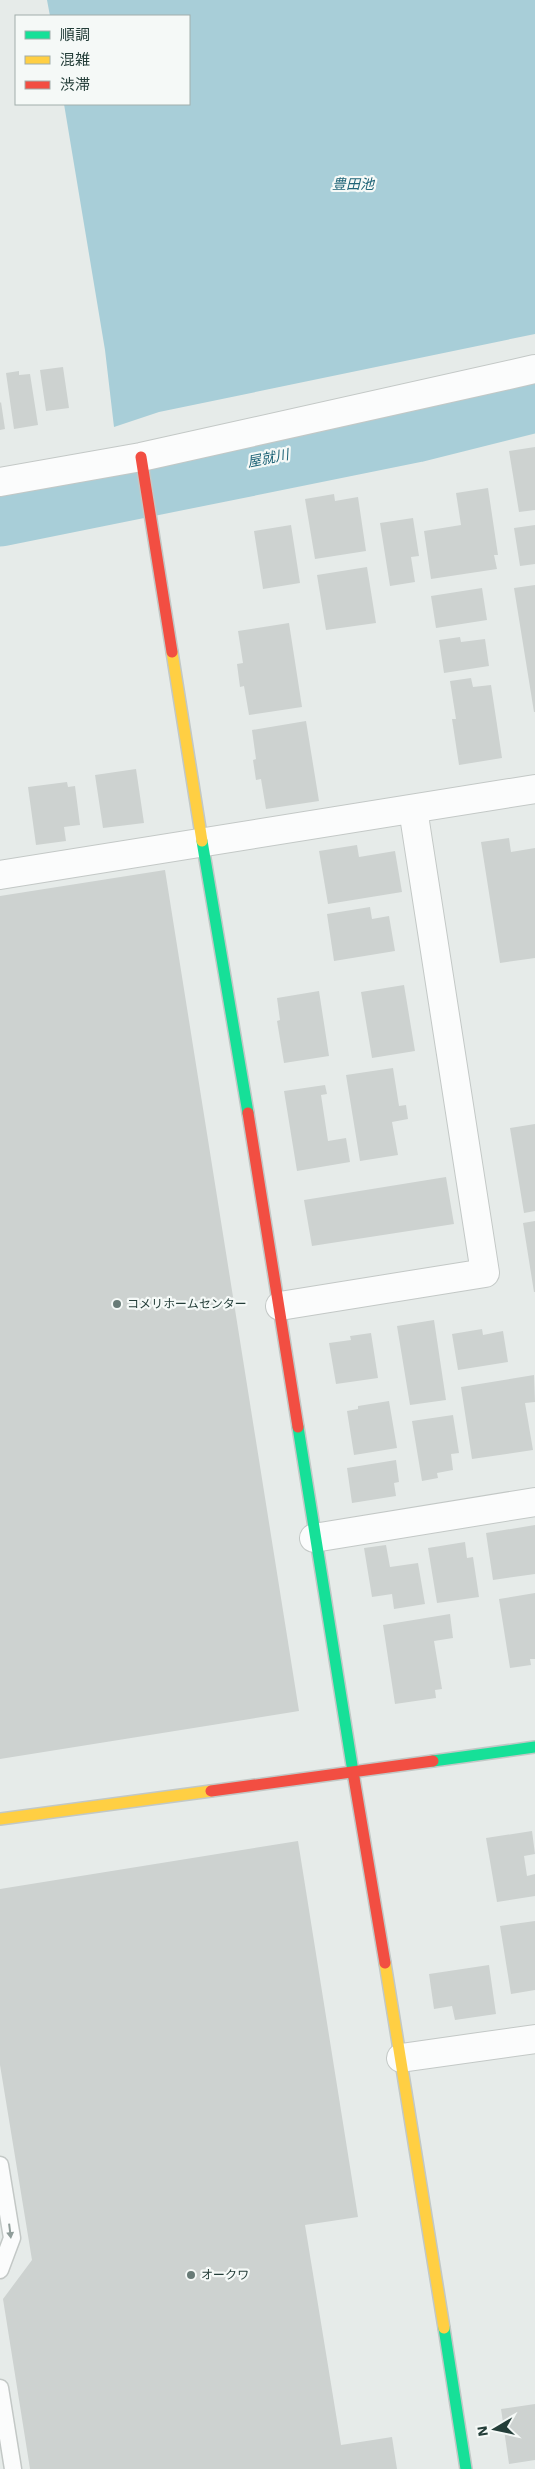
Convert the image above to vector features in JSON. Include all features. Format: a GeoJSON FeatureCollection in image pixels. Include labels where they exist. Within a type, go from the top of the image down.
{"type":"FeatureCollection","features":[{"type":"Feature","properties":{"kind":"street"},"geometry":{"type":"LineString","coordinates":[[0,482],[141,457],[535,369]]}},
{"type":"Feature","properties":{"kind":"street"},"geometry":{"type":"LineString","coordinates":[[141,457],[202,842],[280,1306],[314,1538],[401,2058],[466,2469]]}},
{"type":"Feature","properties":{"kind":"street"},"geometry":{"type":"LineString","coordinates":[[0,875],[535,789]]}},
{"type":"Feature","properties":{"kind":"street"},"geometry":{"type":"LineString","coordinates":[[280,1306],[485,1273],[413,809]]}},
{"type":"Feature","properties":{"kind":"street"},"geometry":{"type":"LineString","coordinates":[[314,1538],[535,1502]]}},
{"type":"Feature","properties":{"kind":"street"},"geometry":{"type":"LineString","coordinates":[[0,1819],[354,1773],[535,1747]]}},
{"type":"Feature","properties":{"kind":"street"},"geometry":{"type":"LineString","coordinates":[[401,2058],[535,2039]]}},
{"type":"Feature","properties":{"kind":"lane"},"geometry":{"type":"LineString","coordinates":[[0,2165],[12,2238],[0,2270]]}},
{"type":"Feature","properties":{"kind":"lane"},"geometry":{"type":"LineString","coordinates":[[0,2388],[13,2469]]}},
{"type":"Feature","properties":{"kind":"water","name":"豊田池"},"geometry":{"type":"Polygon","coordinates":[[[47,0],[535,0],[535,334],[159,412],[114,427],[105,350],[64,105],[190,105],[190,15],[50,15],[47,0]]]}},
{"type":"Feature","properties":{"kind":"building"},"geometry":{"type":"Polygon","coordinates":[[[63,367],[69,408],[46,411],[40,370],[63,367]]]}},
{"type":"Feature","properties":{"kind":"building"},"geometry":{"type":"Polygon","coordinates":[[[19,371],[19,375],[30,374],[38,425],[14,429],[6,373],[19,371]]]}},
{"type":"Feature","properties":{"kind":"building"},"geometry":{"type":"Polygon","coordinates":[[[0,403],[5,429],[0,430],[0,403]]]}},
{"type":"Feature","properties":{"kind":"building"},"geometry":{"type":"Polygon","coordinates":[[[535,447],[535,510],[519,512],[509,451],[535,447]]]}},
{"type":"Feature","properties":{"kind":"building"},"geometry":{"type":"Polygon","coordinates":[[[488,488],[498,555],[494,555],[497,569],[431,579],[424,531],[461,525],[456,493],[488,488]]]}},
{"type":"Feature","properties":{"kind":"building"},"geometry":{"type":"Polygon","coordinates":[[[334,494],[335,501],[358,497],[366,551],[315,559],[305,499],[334,494]]]}},
{"type":"Feature","properties":{"kind":"building"},"geometry":{"type":"Polygon","coordinates":[[[413,518],[419,556],[411,557],[415,582],[390,586],[380,523],[413,518]]]}},
{"type":"Feature","properties":{"kind":"building"},"geometry":{"type":"Polygon","coordinates":[[[291,525],[300,583],[263,589],[254,531],[291,525]]]}},
{"type":"Feature","properties":{"kind":"building"},"geometry":{"type":"Polygon","coordinates":[[[535,525],[535,564],[520,566],[514,528],[535,525]]]}},
{"type":"Feature","properties":{"kind":"building"},"geometry":{"type":"Polygon","coordinates":[[[367,567],[376,623],[326,630],[317,575],[367,567]]]}},
{"type":"Feature","properties":{"kind":"building"},"geometry":{"type":"Polygon","coordinates":[[[535,585],[535,712],[534,712],[514,588],[535,585]]]}},
{"type":"Feature","properties":{"kind":"building"},"geometry":{"type":"Polygon","coordinates":[[[482,588],[487,620],[436,628],[431,596],[482,588]]]}},
{"type":"Feature","properties":{"kind":"building"},"geometry":{"type":"Polygon","coordinates":[[[289,623],[302,707],[249,715],[244,686],[240,687],[237,664],[243,663],[238,631],[289,623]]]}},
{"type":"Feature","properties":{"kind":"building"},"geometry":{"type":"Polygon","coordinates":[[[460,637],[461,642],[485,639],[489,666],[444,673],[439,640],[460,637]]]}},
{"type":"Feature","properties":{"kind":"building"},"geometry":{"type":"Polygon","coordinates":[[[471,678],[473,687],[491,685],[502,758],[459,765],[452,719],[456,719],[450,681],[471,678]]]}},
{"type":"Feature","properties":{"kind":"building"},"geometry":{"type":"Polygon","coordinates":[[[306,721],[319,801],[266,809],[261,779],[256,780],[253,760],[256,759],[252,730],[306,721]]]}},
{"type":"Feature","properties":{"kind":"building"},"geometry":{"type":"Polygon","coordinates":[[[136,769],[144,823],[103,828],[95,775],[136,769]]]}},
{"type":"Feature","properties":{"kind":"building"},"geometry":{"type":"Polygon","coordinates":[[[67,782],[68,787],[75,786],[80,825],[64,827],[66,841],[36,845],[28,787],[67,782]]]}},
{"type":"Feature","properties":{"kind":"building"},"geometry":{"type":"Polygon","coordinates":[[[509,838],[511,852],[535,848],[535,958],[500,963],[481,842],[509,838]]]}},
{"type":"Feature","properties":{"kind":"building"},"geometry":{"type":"Polygon","coordinates":[[[357,845],[359,857],[395,851],[402,892],[328,904],[319,851],[357,845]]]}},
{"type":"Feature","properties":{"kind":"building","name":"コメリホームセンター"},"geometry":{"type":"Polygon","coordinates":[[[165,870],[299,1711],[0,1759],[0,896],[165,870]]]}},
{"type":"Feature","properties":{"kind":"building"},"geometry":{"type":"Polygon","coordinates":[[[370,907],[372,919],[389,916],[395,951],[334,961],[327,914],[370,907]]]}},
{"type":"Feature","properties":{"kind":"building"},"geometry":{"type":"Polygon","coordinates":[[[404,985],[415,1051],[372,1058],[361,992],[404,985]]]}},
{"type":"Feature","properties":{"kind":"building"},"geometry":{"type":"Polygon","coordinates":[[[319,991],[329,1056],[284,1063],[277,1021],[280,1020],[277,998],[319,991]]]}},
{"type":"Feature","properties":{"kind":"building"},"geometry":{"type":"Polygon","coordinates":[[[393,1068],[399,1106],[406,1105],[408,1119],[392,1122],[398,1155],[360,1161],[346,1075],[393,1068]]]}},
{"type":"Feature","properties":{"kind":"building"},"geometry":{"type":"Polygon","coordinates":[[[325,1085],[327,1094],[321,1095],[328,1141],[346,1138],[350,1162],[297,1171],[284,1091],[325,1085]]]}},
{"type":"Feature","properties":{"kind":"building"},"geometry":{"type":"Polygon","coordinates":[[[535,1124],[535,1211],[524,1213],[510,1128],[535,1124]]]}},
{"type":"Feature","properties":{"kind":"building"},"geometry":{"type":"Polygon","coordinates":[[[446,1177],[454,1224],[312,1246],[304,1200],[446,1177]]]}},
{"type":"Feature","properties":{"kind":"building"},"geometry":{"type":"Polygon","coordinates":[[[535,1221],[535,1292],[534,1292],[523,1223],[535,1221]]]}},
{"type":"Feature","properties":{"kind":"building"},"geometry":{"type":"Polygon","coordinates":[[[434,1320],[446,1400],[410,1405],[397,1326],[434,1320]]]}},
{"type":"Feature","properties":{"kind":"building"},"geometry":{"type":"Polygon","coordinates":[[[482,1329],[483,1335],[503,1331],[508,1362],[458,1370],[452,1334],[482,1329]]]}},
{"type":"Feature","properties":{"kind":"building"},"geometry":{"type":"Polygon","coordinates":[[[371,1333],[378,1378],[336,1384],[329,1343],[351,1340],[350,1336],[371,1333]]]}},
{"type":"Feature","properties":{"kind":"building"},"geometry":{"type":"Polygon","coordinates":[[[534,1375],[535,1402],[525,1403],[533,1450],[472,1459],[461,1387],[534,1375]]]}},
{"type":"Feature","properties":{"kind":"building"},"geometry":{"type":"Polygon","coordinates":[[[389,1401],[397,1448],[354,1455],[347,1411],[358,1409],[358,1406],[389,1401]]]}},
{"type":"Feature","properties":{"kind":"building"},"geometry":{"type":"Polygon","coordinates":[[[453,1415],[459,1453],[451,1454],[453,1470],[437,1473],[438,1478],[422,1481],[412,1421],[453,1415]]]}},
{"type":"Feature","properties":{"kind":"building"},"geometry":{"type":"Polygon","coordinates":[[[396,1460],[399,1482],[394,1483],[396,1496],[352,1503],[347,1468],[396,1460]]]}},
{"type":"Feature","properties":{"kind":"building"},"geometry":{"type":"Polygon","coordinates":[[[535,1525],[535,1574],[493,1580],[486,1533],[535,1525]]]}},
{"type":"Feature","properties":{"kind":"building"},"geometry":{"type":"Polygon","coordinates":[[[465,1542],[467,1558],[473,1557],[479,1597],[437,1603],[428,1548],[465,1542]]]}},
{"type":"Feature","properties":{"kind":"building"},"geometry":{"type":"Polygon","coordinates":[[[386,1545],[390,1567],[418,1563],[425,1604],[394,1609],[392,1594],[372,1597],[364,1548],[386,1545]]]}},
{"type":"Feature","properties":{"kind":"building"},"geometry":{"type":"Polygon","coordinates":[[[535,1593],[535,1659],[530,1659],[531,1665],[510,1668],[499,1599],[535,1593]]]}},
{"type":"Feature","properties":{"kind":"building"},"geometry":{"type":"Polygon","coordinates":[[[450,1614],[453,1638],[434,1641],[442,1689],[435,1690],[436,1698],[395,1704],[383,1625],[450,1614]]]}},
{"type":"Feature","properties":{"kind":"building"},"geometry":{"type":"Polygon","coordinates":[[[532,1831],[535,1854],[524,1856],[527,1876],[535,1874],[535,1896],[497,1902],[486,1838],[532,1831]]]}},
{"type":"Feature","properties":{"kind":"building"},"geometry":{"type":"Polygon","coordinates":[[[298,1841],[358,2217],[305,2225],[341,2445],[392,2437],[397,2469],[30,2469],[3,2299],[32,2260],[0,2065],[0,1889],[298,1841]]]}},
{"type":"Feature","properties":{"kind":"building"},"geometry":{"type":"Polygon","coordinates":[[[535,1921],[535,1990],[511,1994],[500,1926],[535,1921]]]}},
{"type":"Feature","properties":{"kind":"building"},"geometry":{"type":"Polygon","coordinates":[[[489,1965],[496,2014],[455,2020],[452,2006],[434,2009],[429,1974],[489,1965]]]}},
{"type":"Feature","properties":{"kind":"building"},"geometry":{"type":"Polygon","coordinates":[[[535,2404],[535,2460],[509,2464],[501,2409],[535,2404]]]}},
{"type":"Feature","properties":{"kind":"waterway","name":"屋就川"},"geometry":{"type":"LineString","coordinates":[[0,512],[415,428],[535,398]]}},
{"type":"Feature","properties":{"kind":"traffic: fast"},"geometry":{"type":"LineString","coordinates":[[202,841],[248,1113]]}},
{"type":"Feature","properties":{"kind":"traffic: fast"},"geometry":{"type":"LineString","coordinates":[[298,1427],[354,1778]]}},
{"type":"Feature","properties":{"kind":"traffic: fast"},"geometry":{"type":"LineString","coordinates":[[433,1761],[535,1747]]}},
{"type":"Feature","properties":{"kind":"traffic: fast"},"geometry":{"type":"LineString","coordinates":[[444,2328],[466,2469]]}},
{"type":"Feature","properties":{"kind":"traffic: slow"},"geometry":{"type":"LineString","coordinates":[[172,652],[202,841]]}},
{"type":"Feature","properties":{"kind":"traffic: slow"},"geometry":{"type":"LineString","coordinates":[[0,1819],[211,1791]]}},
{"type":"Feature","properties":{"kind":"traffic: slow"},"geometry":{"type":"LineString","coordinates":[[385,1963],[444,2328]]}},
{"type":"Feature","properties":{"kind":"traffic: jam"},"geometry":{"type":"LineString","coordinates":[[141,457],[172,652]]}},
{"type":"Feature","properties":{"kind":"traffic: jam"},"geometry":{"type":"LineString","coordinates":[[248,1113],[298,1427]]}},
{"type":"Feature","properties":{"kind":"traffic: jam"},"geometry":{"type":"LineString","coordinates":[[211,1791],[433,1761]]}},
{"type":"Feature","properties":{"kind":"traffic: jam"},"geometry":{"type":"LineString","coordinates":[[354,1778],[385,1963]]}},
{"type":"Feature","properties":{"kind":"place","name":"コメリホームセンター"},"geometry":{"type":"Point","coordinates":[117,1304]}},
{"type":"Feature","properties":{"kind":"place","name":"オークワ"},"geometry":{"type":"Point","coordinates":[191,2275]}}]}
